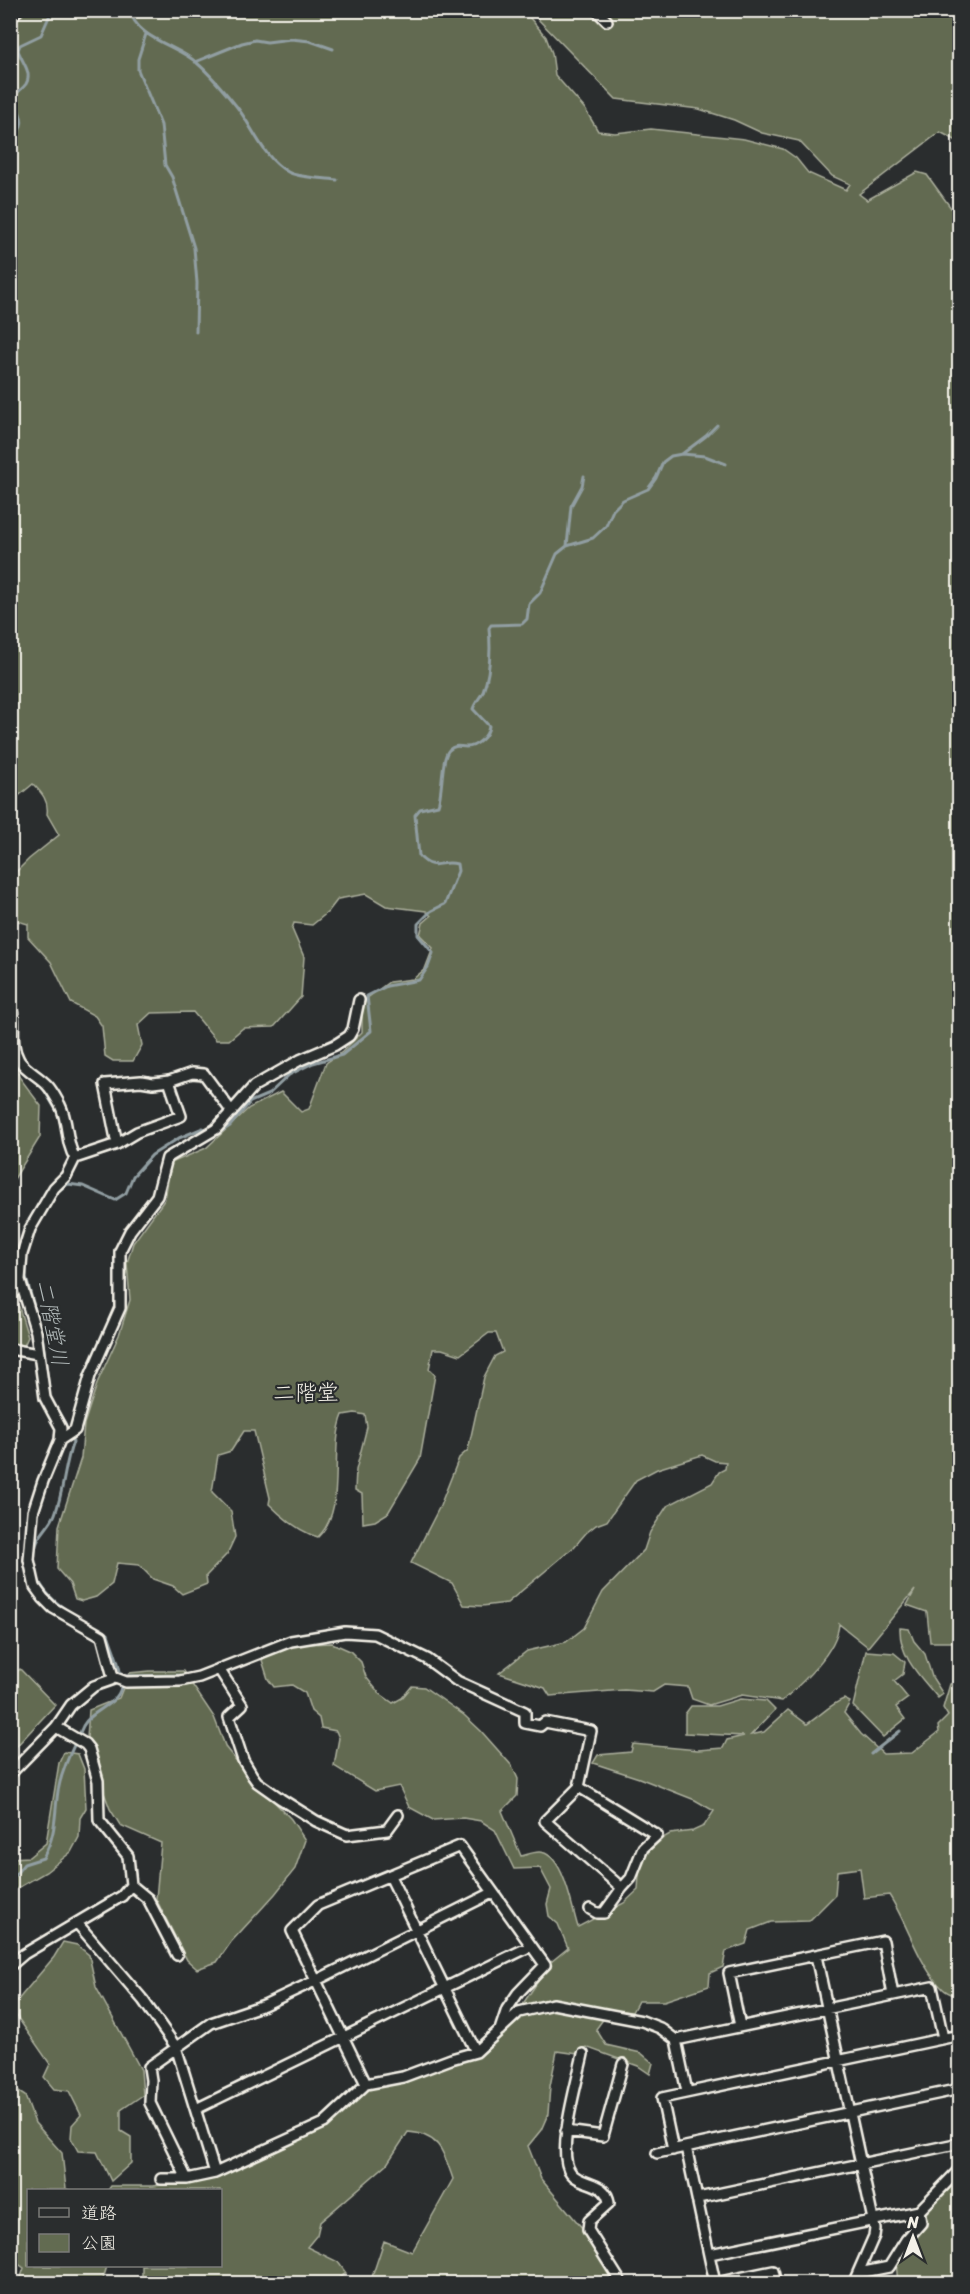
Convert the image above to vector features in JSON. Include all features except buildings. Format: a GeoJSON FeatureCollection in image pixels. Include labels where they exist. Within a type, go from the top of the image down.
{"type":"FeatureCollection","features":[{"type":"Feature","properties":{"kind":"street"},"geometry":{"type":"LineString","coordinates":[[10,17],[18,10]]}},
{"type":"Feature","properties":{"kind":"street"},"geometry":{"type":"LineString","coordinates":[[596,10],[607,21]]}},
{"type":"Feature","properties":{"kind":"street"},"geometry":{"type":"LineString","coordinates":[[60,1440],[75,1430],[90,1376],[120,1308],[120,1251],[130,1231],[157,1196],[167,1158],[216,1129],[254,1086],[349,1036],[353,1029],[359,1000]]}},
{"type":"Feature","properties":{"kind":"street"},"geometry":{"type":"LineString","coordinates":[[10,1005],[14,1014],[12,1036],[19,1061],[47,1085],[60,1106],[66,1122],[73,1163]]}},
{"type":"Feature","properties":{"kind":"street"},"geometry":{"type":"LineString","coordinates":[[117,1144],[105,1084],[141,1081],[168,1082],[192,1073],[204,1074],[232,1112]]}},
{"type":"Feature","properties":{"kind":"street"},"geometry":{"type":"LineString","coordinates":[[113,1677],[102,1636],[53,1608],[43,1598],[35,1587],[29,1560],[33,1512],[60,1440],[62,1428],[45,1398],[36,1332],[20,1280],[21,1254],[30,1229],[54,1188],[63,1182],[73,1163],[117,1144],[137,1132],[181,1116],[168,1082]]}},
{"type":"Feature","properties":{"kind":"street"},"geometry":{"type":"LineString","coordinates":[[10,1349],[38,1354]]}},
{"type":"Feature","properties":{"kind":"street"},"geometry":{"type":"LineString","coordinates":[[113,1677],[126,1682],[180,1681],[199,1677],[291,1641],[345,1632],[375,1634],[427,1659],[456,1681],[525,1712],[525,1723],[540,1725],[545,1722],[591,1731],[579,1787],[545,1821],[622,1888]]}},
{"type":"Feature","properties":{"kind":"street"},"geometry":{"type":"LineString","coordinates":[[219,1669],[242,1705],[229,1718],[243,1760],[257,1782],[316,1821],[347,1835],[387,1830],[398,1815]]}},
{"type":"Feature","properties":{"kind":"street"},"geometry":{"type":"LineString","coordinates":[[10,1774],[56,1727],[71,1705],[94,1686],[111,1680],[113,1677]]}},
{"type":"Feature","properties":{"kind":"street"},"geometry":{"type":"LineString","coordinates":[[56,1727],[85,1744],[89,1749],[98,1780],[99,1820],[128,1856],[131,1885],[148,1899],[177,1955]]}},
{"type":"Feature","properties":{"kind":"street"},"geometry":{"type":"LineString","coordinates":[[579,1787],[657,1835],[643,1848],[631,1878],[604,1913],[590,1910]]}},
{"type":"Feature","properties":{"kind":"street"},"geometry":{"type":"LineString","coordinates":[[366,2084],[292,1930],[318,1905],[460,1846],[545,1967],[518,1993],[507,2008],[500,2030]]}},
{"type":"Feature","properties":{"kind":"street"},"geometry":{"type":"LineString","coordinates":[[390,1875],[476,2052]]}},
{"type":"Feature","properties":{"kind":"street"},"geometry":{"type":"LineString","coordinates":[[10,1966],[24,1954],[122,1896],[131,1885]]}},
{"type":"Feature","properties":{"kind":"street"},"geometry":{"type":"LineString","coordinates":[[187,2178],[150,2103],[149,2067],[211,2023],[264,2005],[492,1893]]}},
{"type":"Feature","properties":{"kind":"street"},"geometry":{"type":"LineString","coordinates":[[77,1923],[143,2000],[176,2047],[215,2173]]}},
{"type":"Feature","properties":{"kind":"street"},"geometry":{"type":"LineString","coordinates":[[740,2026],[729,1973],[883,1941],[893,1995]]}},
{"type":"Feature","properties":{"kind":"street"},"geometry":{"type":"LineString","coordinates":[[196,2109],[531,1946]]}},
{"type":"Feature","properties":{"kind":"street"},"geometry":{"type":"LineString","coordinates":[[816,1956],[873,2220],[874,2236],[853,2283]]}},
{"type":"Feature","properties":{"kind":"street"},"geometry":{"type":"LineString","coordinates":[[676,2040],[932,1987],[943,2038]]}},
{"type":"Feature","properties":{"kind":"street"},"geometry":{"type":"LineString","coordinates":[[161,2180],[215,2173],[324,2123],[366,2084],[403,2077],[476,2052],[519,2012],[553,2004],[642,2021],[660,2028],[676,2040],[687,2092]]}},
{"type":"Feature","properties":{"kind":"street"},"geometry":{"type":"LineString","coordinates":[[673,2150],[662,2098],[960,2035]]}},
{"type":"Feature","properties":{"kind":"street"},"geometry":{"type":"LineString","coordinates":[[584,2054],[566,2132],[566,2161],[570,2172],[582,2181],[597,2185],[608,2197],[609,2203],[589,2221],[588,2230],[622,2283]]}},
{"type":"Feature","properties":{"kind":"street"},"geometry":{"type":"LineString","coordinates":[[566,2132],[603,2136],[623,2064]]}},
{"type":"Feature","properties":{"kind":"street"},"geometry":{"type":"LineString","coordinates":[[657,2153],[960,2089]]}},
{"type":"Feature","properties":{"kind":"street"},"geometry":{"type":"LineString","coordinates":[[698,2198],[960,2143]]}},
{"type":"Feature","properties":{"kind":"street"},"geometry":{"type":"LineString","coordinates":[[686,2147],[711,2254],[715,2283],[773,2271],[776,2283]]}},
{"type":"Feature","properties":{"kind":"street"},"geometry":{"type":"LineString","coordinates":[[711,2254],[919,2211],[960,2169]]}},
{"type":"Feature","properties":{"kind":"street"},"geometry":{"type":"LineString","coordinates":[[859,2273],[889,2267],[906,2240],[921,2223],[919,2211]]}},
{"type":"Feature","properties":{"kind":"green space"},"geometry":{"type":"Polygon","coordinates":[[[24,11],[524,11],[546,37],[552,53],[555,75],[585,109],[598,131],[615,133],[651,129],[744,139],[783,149],[796,158],[808,173],[846,190],[850,184],[832,176],[799,141],[762,133],[734,120],[699,109],[616,99],[530,11],[959,11],[959,142],[940,132],[859,194],[867,200],[917,172],[927,175],[959,219],[959,1640],[930,1642],[927,1612],[907,1605],[915,1590],[868,1647],[839,1624],[832,1645],[817,1666],[782,1701],[742,1695],[709,1705],[692,1699],[688,1687],[664,1685],[653,1692],[624,1690],[550,1696],[545,1688],[499,1673],[527,1651],[566,1642],[584,1628],[603,1592],[644,1550],[650,1532],[667,1506],[712,1483],[719,1472],[725,1469],[726,1462],[715,1461],[702,1455],[657,1469],[636,1480],[607,1521],[596,1525],[586,1533],[574,1547],[507,1603],[482,1606],[464,1605],[452,1583],[411,1563],[440,1506],[459,1458],[468,1450],[484,1377],[495,1356],[503,1352],[496,1333],[489,1333],[460,1355],[442,1349],[433,1349],[429,1369],[435,1375],[420,1459],[388,1513],[375,1521],[363,1523],[362,1494],[355,1490],[356,1470],[367,1427],[365,1415],[355,1413],[343,1415],[337,1445],[332,1511],[327,1525],[318,1537],[292,1524],[269,1504],[270,1498],[254,1431],[244,1431],[231,1451],[218,1455],[212,1492],[231,1511],[235,1537],[227,1554],[206,1576],[207,1584],[182,1594],[173,1586],[153,1579],[139,1565],[117,1563],[112,1584],[96,1597],[82,1601],[75,1599],[70,1584],[57,1569],[59,1526],[81,1458],[84,1424],[98,1381],[119,1335],[130,1300],[127,1263],[133,1243],[165,1199],[171,1163],[206,1148],[249,1108],[281,1092],[301,1112],[309,1109],[326,1063],[342,1052],[362,1032],[362,1013],[366,999],[389,982],[413,979],[425,969],[433,948],[420,935],[423,923],[431,916],[426,911],[386,906],[366,894],[338,899],[328,912],[312,925],[294,923],[292,929],[304,957],[301,997],[274,1027],[243,1028],[229,1040],[216,1040],[193,1012],[151,1013],[138,1025],[142,1045],[133,1061],[113,1061],[105,1056],[102,1026],[95,1016],[71,1003],[51,962],[28,937],[28,924],[11,919],[11,877],[59,835],[47,814],[44,798],[33,784],[10,803],[10,29],[24,11]]]}},
{"type":"Feature","properties":{"kind":"green space"},"geometry":{"type":"Polygon","coordinates":[[[10,1051],[20,1078],[41,1106],[40,1137],[11,1184],[10,1051]]]}},
{"type":"Feature","properties":{"kind":"green space"},"geometry":{"type":"Polygon","coordinates":[[[11,1302],[19,1307],[28,1337],[23,1348],[11,1345],[11,1302]]]}},
{"type":"Feature","properties":{"kind":"green space"},"geometry":{"type":"Polygon","coordinates":[[[900,1628],[909,1629],[914,1641],[925,1654],[932,1677],[943,1694],[938,1698],[907,1657],[900,1628]]]}},
{"type":"Feature","properties":{"kind":"green space"},"geometry":{"type":"Polygon","coordinates":[[[332,1643],[350,1651],[361,1662],[366,1677],[379,1693],[393,1703],[402,1698],[412,1686],[424,1687],[464,1715],[481,1731],[512,1766],[518,1779],[517,1796],[502,1811],[521,1856],[539,1852],[555,1861],[566,1883],[578,1927],[624,1903],[638,1890],[640,1859],[654,1843],[670,1834],[693,1831],[704,1826],[714,1811],[695,1800],[593,1763],[598,1755],[631,1752],[633,1744],[698,1750],[723,1748],[727,1740],[744,1736],[685,1733],[685,1714],[691,1706],[717,1706],[740,1699],[766,1701],[775,1710],[751,1735],[764,1732],[788,1710],[807,1724],[844,1699],[850,1702],[844,1713],[861,1734],[883,1754],[912,1753],[939,1732],[938,1726],[948,1716],[943,1708],[950,1684],[959,1681],[959,1997],[943,1989],[927,1969],[889,1895],[864,1898],[860,1868],[837,1871],[835,1895],[809,1921],[771,1922],[750,1930],[746,1944],[726,1951],[723,1967],[710,1973],[709,1986],[664,2001],[638,2001],[632,2012],[610,2010],[596,2029],[606,2045],[641,2053],[653,2063],[650,2074],[638,2066],[586,2047],[578,2054],[557,2051],[550,2086],[548,2114],[541,2130],[528,2146],[541,2179],[599,2248],[624,2283],[471,2284],[471,2278],[468,2283],[370,2283],[384,2241],[412,2252],[453,2179],[443,2153],[434,2141],[408,2132],[387,2164],[320,2222],[317,2235],[307,2247],[338,2262],[346,2273],[333,2282],[149,2283],[142,2277],[142,2267],[222,2267],[222,2189],[109,2189],[111,2186],[153,2186],[219,2178],[332,2122],[369,2089],[410,2079],[477,2057],[489,2048],[510,2023],[551,1962],[568,1948],[558,1924],[549,1916],[547,1904],[551,1889],[540,1868],[514,1869],[495,1830],[481,1821],[463,1818],[433,1820],[409,1807],[399,1786],[375,1791],[334,1766],[339,1738],[336,1731],[321,1728],[319,1718],[311,1711],[305,1693],[292,1685],[274,1687],[268,1679],[262,1660],[272,1650],[306,1644],[332,1643]]]}},
{"type":"Feature","properties":{"kind":"green space"},"geometry":{"type":"Polygon","coordinates":[[[866,1651],[894,1653],[905,1662],[903,1674],[894,1681],[908,1698],[896,1707],[905,1719],[883,1737],[853,1706],[866,1651]]]}},
{"type":"Feature","properties":{"kind":"green space"},"geometry":{"type":"Polygon","coordinates":[[[20,1669],[55,1705],[11,1752],[11,1677],[20,1669]]]}},
{"type":"Feature","properties":{"kind":"green space"},"geometry":{"type":"Polygon","coordinates":[[[183,1671],[214,1717],[226,1748],[248,1775],[291,1819],[305,1840],[295,1869],[275,1894],[231,1942],[217,1962],[197,1969],[187,1960],[156,1899],[161,1843],[120,1825],[110,1809],[102,1787],[99,1766],[87,1738],[89,1710],[119,1698],[129,1673],[183,1671]]]}},
{"type":"Feature","properties":{"kind":"green space"},"geometry":{"type":"Polygon","coordinates":[[[64,1752],[78,1754],[84,1769],[86,1808],[80,1818],[79,1837],[71,1852],[46,1872],[11,1892],[11,1858],[29,1857],[46,1843],[59,1763],[64,1752]]]}},
{"type":"Feature","properties":{"kind":"green space"},"geometry":{"type":"Polygon","coordinates":[[[63,1942],[77,1945],[89,1955],[96,1987],[141,2070],[143,2095],[121,2110],[121,2131],[131,2137],[131,2163],[111,2181],[97,2152],[78,2151],[71,2138],[72,2125],[81,2115],[69,2091],[54,2089],[44,2077],[50,2064],[11,2008],[54,1957],[63,1942]]]}},
{"type":"Feature","properties":{"kind":"green space"},"geometry":{"type":"Polygon","coordinates":[[[11,2087],[25,2096],[35,2123],[62,2153],[66,2189],[27,2189],[27,2267],[107,2267],[102,2283],[19,2283],[24,2268],[10,2258],[11,2087]]]}},
{"type":"Feature","properties":{"kind":"green space"},"geometry":{"type":"Polygon","coordinates":[[[959,2178],[959,2283],[898,2283],[896,2262],[928,2222],[924,2210],[959,2178]]]}},
{"type":"Feature","properties":{"kind":"waterway"},"geometry":{"type":"LineString","coordinates":[[10,145],[22,123],[13,100],[28,80],[27,71],[18,50],[20,45],[41,35],[52,10]]}},
{"type":"Feature","properties":{"kind":"waterway"},"geometry":{"type":"LineString","coordinates":[[130,10],[140,28],[158,41],[189,57],[207,73],[237,107],[265,151],[279,166],[298,176],[337,180]]}},
{"type":"Feature","properties":{"kind":"waterway"},"geometry":{"type":"LineString","coordinates":[[146,34],[138,59],[138,70],[161,125],[165,165],[172,177],[194,248],[197,283],[196,332]]}},
{"type":"Feature","properties":{"kind":"waterway"},"geometry":{"type":"LineString","coordinates":[[195,62],[255,40],[310,41],[333,49]]}},
{"type":"Feature","properties":{"kind":"waterway"},"geometry":{"type":"LineString","coordinates":[[10,246],[11,268]]}},
{"type":"Feature","properties":{"kind":"waterway","name":"二階堂川"},"geometry":{"type":"LineString","coordinates":[[212,1135],[230,1126],[250,1102],[269,1094],[289,1075],[313,1063],[342,1055],[371,1031],[367,996],[387,986],[419,980],[428,967],[433,953],[418,935],[418,924],[431,911],[445,904],[458,871],[457,864],[429,864],[419,856],[415,815],[420,809],[438,805],[446,754],[449,750],[456,746],[474,745],[487,734],[489,726],[473,709],[483,692],[488,676],[489,628],[491,625],[522,624],[527,619],[529,604],[540,593],[557,554],[567,546],[593,538],[606,526],[613,510],[623,500],[648,489],[663,462],[671,456],[682,454],[717,425]]}},
{"type":"Feature","properties":{"kind":"waterway"},"geometry":{"type":"LineString","coordinates":[[682,454],[705,456],[726,464]]}},
{"type":"Feature","properties":{"kind":"waterway"},"geometry":{"type":"LineString","coordinates":[[567,546],[571,506],[582,486],[584,476]]}},
{"type":"Feature","properties":{"kind":"waterway"},"geometry":{"type":"LineString","coordinates":[[10,1057],[12,1063],[43,1088],[58,1113],[70,1164]]}},
{"type":"Feature","properties":{"kind":"waterway","name":"二階堂川"},"geometry":{"type":"LineString","coordinates":[[68,1184],[83,1186],[115,1200],[126,1193],[133,1176],[152,1155],[179,1138],[203,1128],[207,1131]]}},
{"type":"Feature","properties":{"kind":"waterway","name":"二階堂川"},"geometry":{"type":"LineString","coordinates":[[41,1219],[58,1191],[68,1184],[71,1176]]}},
{"type":"Feature","properties":{"kind":"waterway","name":"二階堂川"},"geometry":{"type":"LineString","coordinates":[[10,1881],[24,1864],[43,1858],[53,1832],[62,1774],[83,1726],[87,1720],[115,1698],[121,1687],[119,1667],[108,1634],[54,1601],[44,1590],[37,1577],[34,1562],[36,1545],[55,1514],[73,1442],[50,1398],[42,1335],[26,1278],[26,1261]]}},
{"type":"Feature","properties":{"kind":"waterway","name":"二階堂川"},"geometry":{"type":"LineString","coordinates":[[121,1676],[188,1675]]}},
{"type":"Feature","properties":{"kind":"waterway"},"geometry":{"type":"LineString","coordinates":[[871,1754],[900,1731]]}},
{"type":"Feature","properties":{"kind":"district","name":"二階堂"},"geometry":{"type":"Point","coordinates":[306,1392]}}]}
